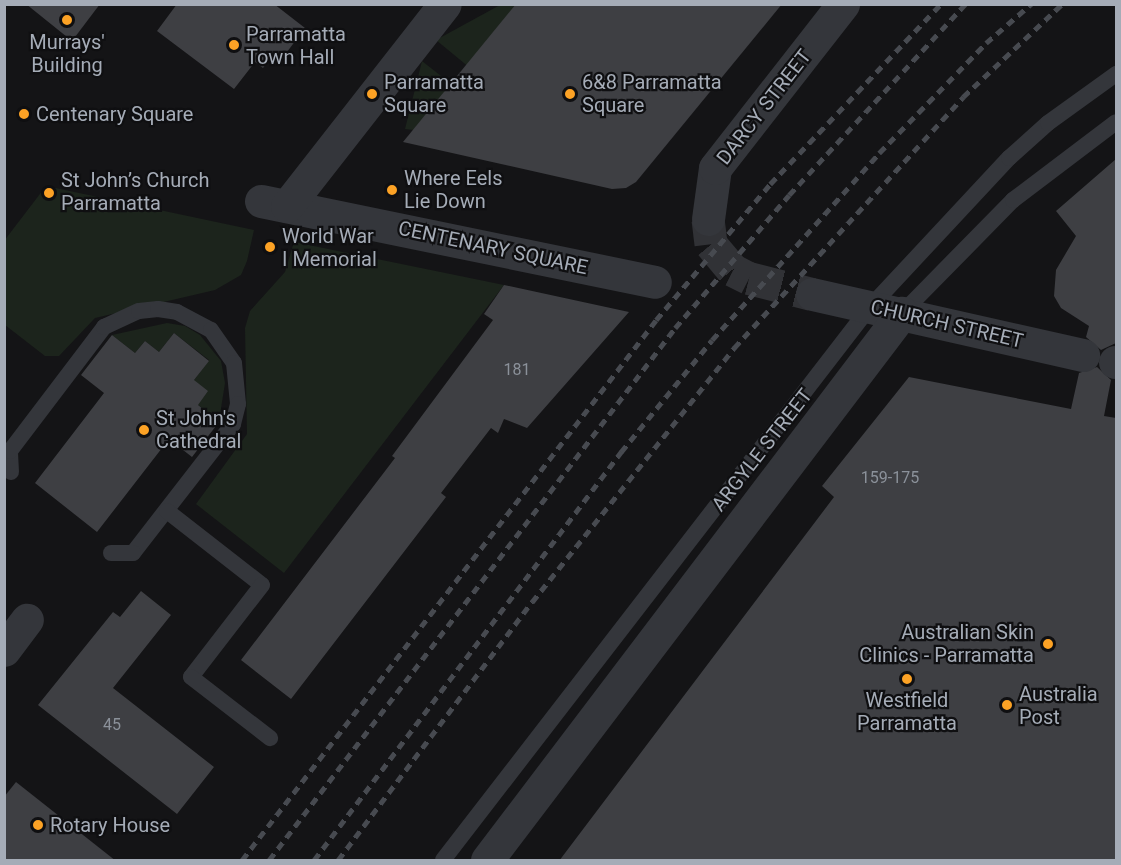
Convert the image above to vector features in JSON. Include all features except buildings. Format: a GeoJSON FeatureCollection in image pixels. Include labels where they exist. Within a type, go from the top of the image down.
{"type":"FeatureCollection","features":[{"type":"Feature","properties":{"kind":"street","name":"CENTENARY SQUARE"},"geometry":{"type":"LineString","coordinates":[[445,4],[274,204],[655,282]]}},
{"type":"Feature","properties":{"kind":"street","name":"DARCY STREET"},"geometry":{"type":"LineString","coordinates":[[708,219],[715,168],[843,4]]}},
{"type":"Feature","properties":{"kind":"street","name":"CHURCH STREET"},"geometry":{"type":"LineString","coordinates":[[812,294],[1083,355]]}},
{"type":"Feature","properties":{"kind":"street","name":"ARGYLE STREET"},"geometry":{"type":"LineString","coordinates":[[487,861],[886,310]]}},
{"type":"Feature","properties":{"kind":"street"},"geometry":{"type":"LineString","coordinates":[[4,650],[27,620]]}},
{"type":"Feature","properties":{"kind":"lane","name":"ARGYLE STREET"},"geometry":{"type":"LineString","coordinates":[[443,861],[1009,158],[1048,123],[1116,74]]}},
{"type":"Feature","properties":{"kind":"lane","name":"ARGYLE STREET"},"geometry":{"type":"LineString","coordinates":[[886,310],[1013,200],[1116,122]]}},
{"type":"Feature","properties":{"kind":"lane"},"geometry":{"type":"LineString","coordinates":[[11,472],[10,452],[104,327],[139,311],[177,312],[211,330],[224,345],[234,363],[238,404],[233,424],[133,553],[111,553]]}},
{"type":"Feature","properties":{"kind":"lane"},"geometry":{"type":"LineString","coordinates":[[167,511],[262,585],[191,677],[270,738]]}},
{"type":"Feature","properties":{"kind":"shaded area"},"geometry":{"type":"Polygon","coordinates":[[[500,5],[522,5],[470,68],[436,40],[500,5]]]}},
{"type":"Feature","properties":{"kind":"shaded area"},"geometry":{"type":"Polygon","coordinates":[[[422,61],[450,83],[451,91],[423,131],[405,129],[422,61]]]}},
{"type":"Feature","properties":{"kind":"shaded area"},"geometry":{"type":"Polygon","coordinates":[[[46,186],[254,230],[247,261],[241,275],[215,290],[95,318],[59,356],[45,356],[5,325],[4,241],[46,186]]]}},
{"type":"Feature","properties":{"kind":"shaded area"},"geometry":{"type":"Polygon","coordinates":[[[294,242],[504,285],[284,573],[196,504],[247,434],[245,328],[250,311],[285,272],[294,242]]]}},
{"type":"Feature","properties":{"kind":"shaded area"},"geometry":{"type":"Polygon","coordinates":[[[167,323],[185,326],[200,335],[221,361],[225,383],[219,421],[198,405],[194,380],[209,360],[174,333],[159,352],[145,341],[135,353],[112,335],[167,323]]]}},
{"type":"Feature","properties":{"kind":"tunnel"},"geometry":{"type":"LineString","coordinates":[[708,219],[711,244],[733,270],[749,278],[812,294]]}},
{"type":"Feature","properties":{"kind":"railway"},"geometry":{"type":"LineString","coordinates":[[242,860],[656,320],[770,184],[941,4]]}},
{"type":"Feature","properties":{"kind":"railway"},"geometry":{"type":"LineString","coordinates":[[269,860],[675,328],[789,195],[965,4]]}},
{"type":"Feature","properties":{"kind":"railway"},"geometry":{"type":"LineString","coordinates":[[314,860],[621,452],[712,340],[879,153],[986,43],[1031,4]]}},
{"type":"Feature","properties":{"kind":"railway"},"geometry":{"type":"LineString","coordinates":[[338,860],[532,602],[734,348],[963,97],[1062,4]]}},
{"type":"Feature","properties":{"kind":"place","name":"Murrays' Building"},"geometry":{"type":"Point","coordinates":[67,20]}},
{"type":"Feature","properties":{"kind":"place","name":"Parramatta Town Hall"},"geometry":{"type":"Point","coordinates":[234,45]}},
{"type":"Feature","properties":{"kind":"place","name":"Parramatta Square"},"geometry":{"type":"Point","coordinates":[372,94]}},
{"type":"Feature","properties":{"kind":"place","name":"6&8 Parramatta Square"},"geometry":{"type":"Point","coordinates":[570,94]}},
{"type":"Feature","properties":{"kind":"place","name":"Centenary Square"},"geometry":{"type":"Point","coordinates":[24,114]}},
{"type":"Feature","properties":{"kind":"place","name":"Where Eels Lie Down"},"geometry":{"type":"Point","coordinates":[392,190]}},
{"type":"Feature","properties":{"kind":"place","name":"St John’s Church Parramatta"},"geometry":{"type":"Point","coordinates":[49,193]}},
{"type":"Feature","properties":{"kind":"place","name":"World War I Memorial"},"geometry":{"type":"Point","coordinates":[270,247]}},
{"type":"Feature","properties":{"kind":"place","name":"St John's Cathedral"},"geometry":{"type":"Point","coordinates":[144,430]}},
{"type":"Feature","properties":{"kind":"place","name":"Australian Skin Clinics - Parramatta"},"geometry":{"type":"Point","coordinates":[1048,644]}},
{"type":"Feature","properties":{"kind":"place","name":"Westfield Parramatta"},"geometry":{"type":"Point","coordinates":[907,679]}},
{"type":"Feature","properties":{"kind":"place","name":"Australia Post"},"geometry":{"type":"Point","coordinates":[1007,705]}},
{"type":"Feature","properties":{"kind":"place","name":"Rotary House"},"geometry":{"type":"Point","coordinates":[38,825]}}]}
